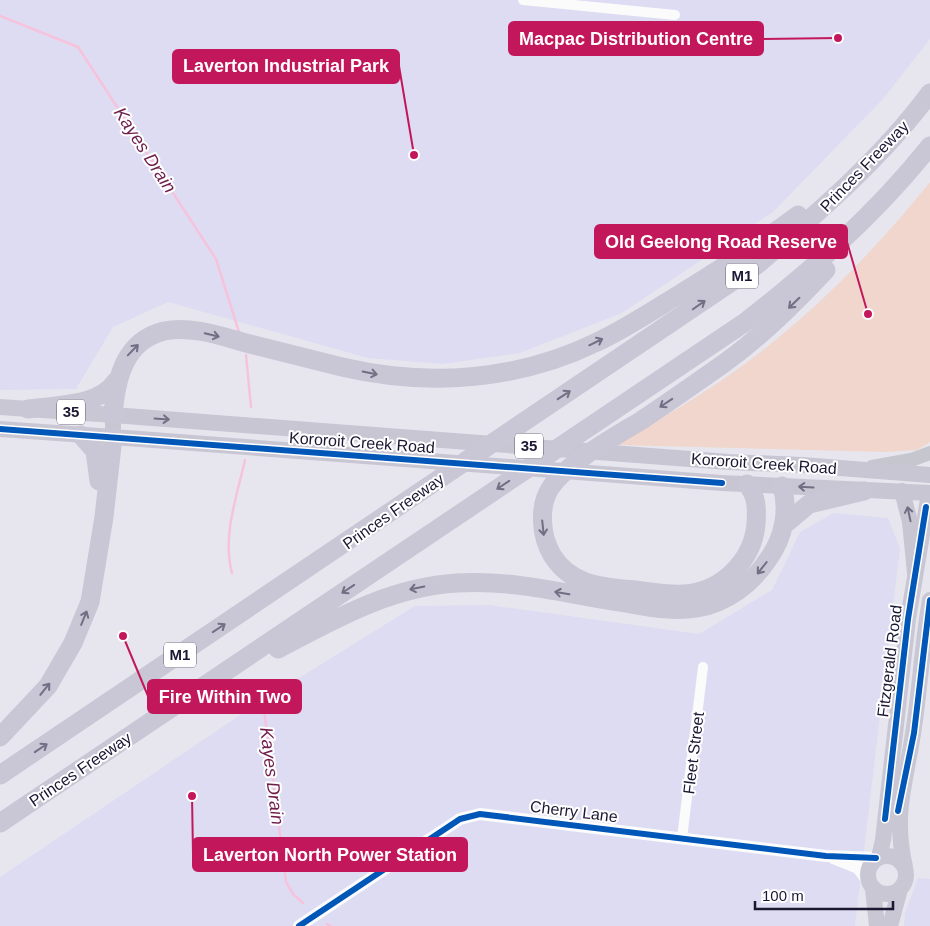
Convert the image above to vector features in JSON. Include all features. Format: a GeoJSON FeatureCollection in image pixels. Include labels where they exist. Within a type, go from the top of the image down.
{"type":"FeatureCollection","features":[{"type":"Feature","properties":{"kind":"highway","name":"Princes Freeway"},"geometry":{"type":"LineString","coordinates":[[0,775],[758,264],[812,218],[894,136],[930,93]]}},
{"type":"Feature","properties":{"kind":"highway"},"geometry":{"type":"LineString","coordinates":[[0,737],[48,686],[73,644],[90,602],[104,517],[113,437],[116,381],[125,360],[141,343],[152,336],[175,329],[201,332],[352,369],[394,377],[454,379],[499,374],[537,365],[578,350],[612,334],[747,252],[806,209],[894,136]]}},
{"type":"Feature","properties":{"kind":"highway","name":"Princes Freeway"},"geometry":{"type":"LineString","coordinates":[[0,824],[744,323],[813,268],[848,236],[887,196],[930,147]]}},
{"type":"Feature","properties":{"kind":"highway"},"geometry":{"type":"LineString","coordinates":[[747,484],[754,494],[756,511],[755,530],[749,550],[731,574],[715,585],[696,592],[667,594],[604,588],[583,583],[569,575],[558,564],[545,538],[542,518],[545,500],[555,482],[603,445],[723,364],[774,323],[832,264],[930,147]]}},
{"type":"Feature","properties":{"kind":"highway"},"geometry":{"type":"LineString","coordinates":[[28,409],[85,400],[107,391],[116,381]]}},
{"type":"Feature","properties":{"kind":"highway","name":"Kororoit Creek Road"},"geometry":{"type":"LineString","coordinates":[[113,415],[729,462],[930,475]]}},
{"type":"Feature","properties":{"kind":"highway"},"geometry":{"type":"LineString","coordinates":[[81,435],[92,446],[96,455],[104,517]]}},
{"type":"Feature","properties":{"kind":"highway","name":"Kororoit Creek Road"},"geometry":{"type":"LineString","coordinates":[[113,437],[747,484],[864,491],[930,491]]}},
{"type":"Feature","properties":{"kind":"highway"},"geometry":{"type":"LineString","coordinates":[[0,824],[270,653],[370,602],[419,588],[457,583],[522,586],[666,609],[698,608],[727,598],[752,580],[772,554],[784,525],[786,505],[779,480],[769,474],[729,462]]}},
{"type":"Feature","properties":{"kind":"highway"},"geometry":{"type":"LineString","coordinates":[[784,525],[809,504],[864,491]]}},
{"type":"Feature","properties":{"kind":"highway"},"geometry":{"type":"LineString","coordinates":[[902,491],[910,522],[915,573]]}},
{"type":"Feature","properties":{"kind":"main road","name":"Kororoit Creek Road"},"geometry":{"type":"LineString","coordinates":[[0,407],[113,415]]}},
{"type":"Feature","properties":{"kind":"main road","name":"Kororoit Creek Road"},"geometry":{"type":"LineString","coordinates":[[0,429],[113,437]]}},
{"type":"Feature","properties":{"kind":"main road"},"geometry":{"type":"LineString","coordinates":[[859,469],[911,460],[930,453]]}},
{"type":"Feature","properties":{"kind":"main road","name":"Fitzgerald Road"},"geometry":{"type":"LineString","coordinates":[[878,858],[883,840],[897,708],[915,573],[930,491]]}},
{"type":"Feature","properties":{"kind":"main road","name":"Fitzgerald Road"},"geometry":{"type":"LineString","coordinates":[[905,867],[898,830],[898,811],[914,733],[930,600]]}},
{"type":"Feature","properties":{"kind":"main road"},"geometry":{"type":"LineString","coordinates":[[877,926],[872,887],[868,874],[869,868],[878,858],[885,855],[897,858],[905,867],[906,878],[895,903],[890,926]]}},
{"type":"Feature","properties":{"kind":"main road"},"geometry":{"type":"LineString","coordinates":[[872,887],[878,892],[890,894],[900,889]]}},
{"type":"Feature","properties":{"kind":"street"},"geometry":{"type":"LineString","coordinates":[[523,0],[675,15]]}},
{"type":"Feature","properties":{"kind":"street","name":"Fleet Street"},"geometry":{"type":"LineString","coordinates":[[682,838],[703,667]]}},
{"type":"Feature","properties":{"kind":"street","name":"Cherry Lane"},"geometry":{"type":"LineString","coordinates":[[299,926],[470,815],[494,815],[826,856],[878,858]]}},
{"type":"Feature","properties":{"kind":"street","name":"Cherry Lane"},"geometry":{"type":"LineString","coordinates":[[826,856],[858,868],[872,887]]}},
{"type":"Feature","properties":{"kind":"shaded area"},"geometry":{"type":"Polygon","coordinates":[[[0,0],[930,0],[930,39],[883,99],[773,212],[622,313],[520,353],[442,364],[368,358],[168,302],[113,327],[76,389],[0,390],[0,0]]]}},
{"type":"Feature","properties":{"kind":"shaded area"},"geometry":{"type":"Polygon","coordinates":[[[930,182],[930,442],[917,450],[885,452],[618,445],[731,374],[772,343],[821,301],[867,255],[930,182]]]}},
{"type":"Feature","properties":{"kind":"shaded area"},"geometry":{"type":"Polygon","coordinates":[[[834,513],[888,518],[900,548],[855,926],[0,926],[0,877],[249,709],[415,606],[489,605],[699,634],[772,590],[800,532],[834,513]]]}},
{"type":"Feature","properties":{"kind":"shaded area"},"geometry":{"type":"Polygon","coordinates":[[[918,878],[930,879],[930,926],[904,926],[905,913],[918,878]]]}},
{"type":"Feature","properties":{"kind":"waterway","name":"Kayes Drain"},"geometry":{"type":"LineString","coordinates":[[0,16],[78,47],[216,259],[239,332]]}},
{"type":"Feature","properties":{"kind":"waterway","name":"Kayes Drain"},"geometry":{"type":"LineString","coordinates":[[246,355],[251,407]]}},
{"type":"Feature","properties":{"kind":"waterway","name":"Kayes Drain"},"geometry":{"type":"LineString","coordinates":[[232,573],[229,559],[230,530],[245,460]]}},
{"type":"Feature","properties":{"kind":"waterway","name":"Kayes Drain"},"geometry":{"type":"LineString","coordinates":[[263,701],[286,882],[293,894],[303,903]]}},
{"type":"Feature","properties":{"kind":"cycle path"},"geometry":{"type":"LineString","coordinates":[[0,429],[722,483]]}},
{"type":"Feature","properties":{"kind":"cycle path"},"geometry":{"type":"LineString","coordinates":[[885,819],[908,619],[926,507]]}},
{"type":"Feature","properties":{"kind":"cycle path"},"geometry":{"type":"LineString","coordinates":[[898,811],[914,733],[930,600]]}},
{"type":"Feature","properties":{"kind":"cycle path"},"geometry":{"type":"LineString","coordinates":[[299,926],[460,819],[480,814],[826,856],[876,858]]}},
{"type":"Feature","properties":{"kind":"place","name":"Macpac Distribution Centre"},"geometry":{"type":"Point","coordinates":[838,38]}},
{"type":"Feature","properties":{"kind":"place","name":"Laverton Industrial Park"},"geometry":{"type":"Point","coordinates":[414,155]}},
{"type":"Feature","properties":{"kind":"place","name":"Old Geelong Road Reserve"},"geometry":{"type":"Point","coordinates":[868,314]}},
{"type":"Feature","properties":{"kind":"place","name":"Fire Within Two"},"geometry":{"type":"Point","coordinates":[123,636]}},
{"type":"Feature","properties":{"kind":"place","name":"Laverton North Power Station"},"geometry":{"type":"Point","coordinates":[192,796]}}]}
